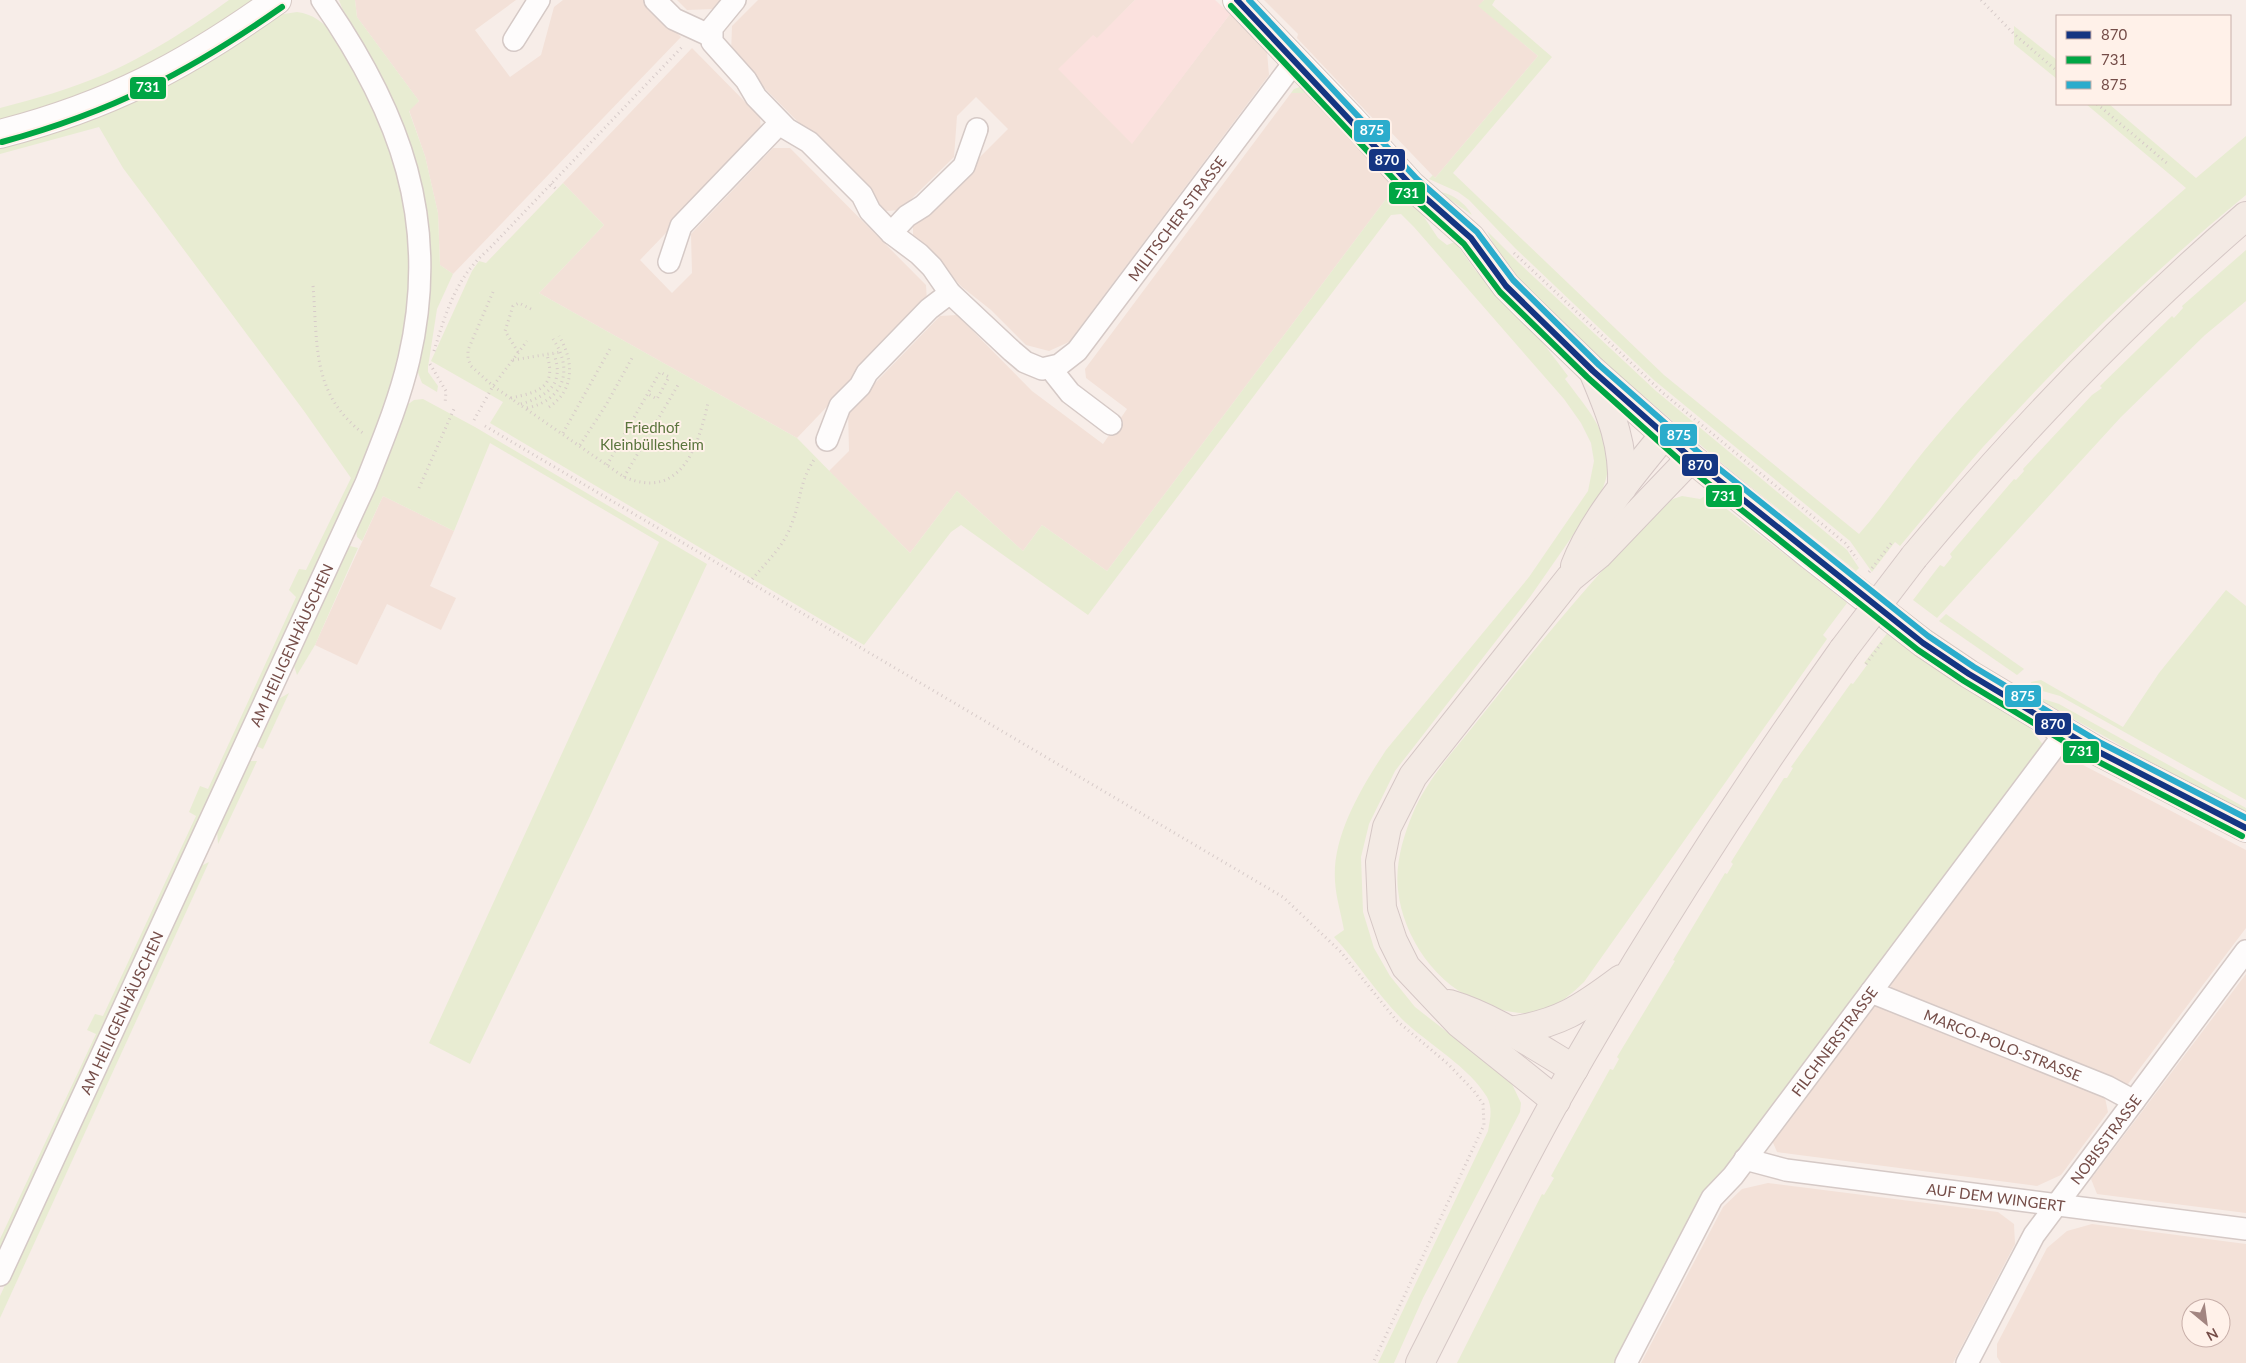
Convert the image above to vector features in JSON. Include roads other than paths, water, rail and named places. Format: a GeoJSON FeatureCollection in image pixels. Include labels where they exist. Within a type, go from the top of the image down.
{"type":"FeatureCollection","features":[{"type":"Feature","properties":{"kind":"main road"},"geometry":{"type":"LineString","coordinates":[[1420,1363],[1556,1101],[1632,970],[1723,822],[1854,657],[1904,549],[1979,480],[2051,401],[2156,297],[2246,216]]}},
{"type":"Feature","properties":{"kind":"main road"},"geometry":{"type":"LineString","coordinates":[[1593,371],[1618,436],[1622,461],[1622,488]]}},
{"type":"Feature","properties":{"kind":"main road"},"geometry":{"type":"LineString","coordinates":[[1570,578],[1581,551],[1622,488],[1664,435]]}},
{"type":"Feature","properties":{"kind":"main road"},"geometry":{"type":"LineString","coordinates":[[1556,1101],[1459,1024],[1406,967],[1387,926],[1382,908],[1379,876],[1380,862],[1388,827],[1413,776],[1432,751],[1570,578],[1598,555],[1691,458]]}},
{"type":"Feature","properties":{"kind":"main road"},"geometry":{"type":"LineString","coordinates":[[1509,1031],[1541,1026],[1563,1019],[1596,998],[1632,970]]}},
{"type":"Feature","properties":{"kind":"main road"},"geometry":{"type":"LineString","coordinates":[[1438,1001],[1463,1008],[1509,1031],[1574,1069]]}},
{"type":"Feature","properties":{"kind":"street"},"geometry":{"type":"LineString","coordinates":[[0,134],[71,114],[150,81],[217,41],[277,0]]}},
{"type":"Feature","properties":{"kind":"street","name":"AM HEILIGENHÄUSCHEN"},"geometry":{"type":"LineString","coordinates":[[0,1275],[330,560],[382,443],[401,388],[416,315],[419,271],[414,203],[404,155],[378,92],[356,50],[322,0]]}},
{"type":"Feature","properties":{"kind":"street"},"geometry":{"type":"LineString","coordinates":[[514,40],[540,0]]}},
{"type":"Feature","properties":{"kind":"street"},"geometry":{"type":"LineString","coordinates":[[655,0],[674,19],[712,41],[746,80],[756,98],[780,123],[809,142],[862,195],[870,211],[891,233],[920,254],[932,267],[950,293],[1026,362],[1042,369],[1051,369],[1070,394],[1111,424]]}},
{"type":"Feature","properties":{"kind":"street"},"geometry":{"type":"LineString","coordinates":[[712,41],[712,28],[721,14],[735,0]]}},
{"type":"Feature","properties":{"kind":"street"},"geometry":{"type":"LineString","coordinates":[[1237,0],[1296,60],[1411,185],[1471,238],[1506,286],[1593,371],[1691,458],[1863,578],[1924,643],[1968,674],[2065,733],[2246,828]]}},
{"type":"Feature","properties":{"kind":"street","name":"MILITSCHER STRASSE"},"geometry":{"type":"LineString","coordinates":[[1051,369],[1077,351],[1296,60]]}},
{"type":"Feature","properties":{"kind":"street"},"geometry":{"type":"LineString","coordinates":[[669,262],[681,226],[780,123]]}},
{"type":"Feature","properties":{"kind":"street"},"geometry":{"type":"LineString","coordinates":[[891,233],[907,216],[923,206],[964,166],[977,129]]}},
{"type":"Feature","properties":{"kind":"street"},"geometry":{"type":"LineString","coordinates":[[827,440],[840,406],[860,386],[867,373],[929,309],[950,293]]}},
{"type":"Feature","properties":{"kind":"street","name":"FILCHNERSTRASSE"},"geometry":{"type":"LineString","coordinates":[[1626,1363],[1712,1198],[1745,1159],[2065,733]]}},
{"type":"Feature","properties":{"kind":"street","name":"NOBISSTRASSE"},"geometry":{"type":"LineString","coordinates":[[1967,1363],[2034,1235],[2246,951]]}},
{"type":"Feature","properties":{"kind":"street","name":"MARCO-POLO-STRASSE"},"geometry":{"type":"LineString","coordinates":[[1871,992],[2108,1087],[2134,1101]]}},
{"type":"Feature","properties":{"kind":"street","name":"AUF DEM WINGERT"},"geometry":{"type":"LineString","coordinates":[[1745,1159],[1786,1170],[2246,1229]]}},
{"type":"Feature","properties":{"kind":"park label","name":"Friedhof Kleinbüllesheim"},"geometry":{"type":"Point","coordinates":[652,436]}}]}
